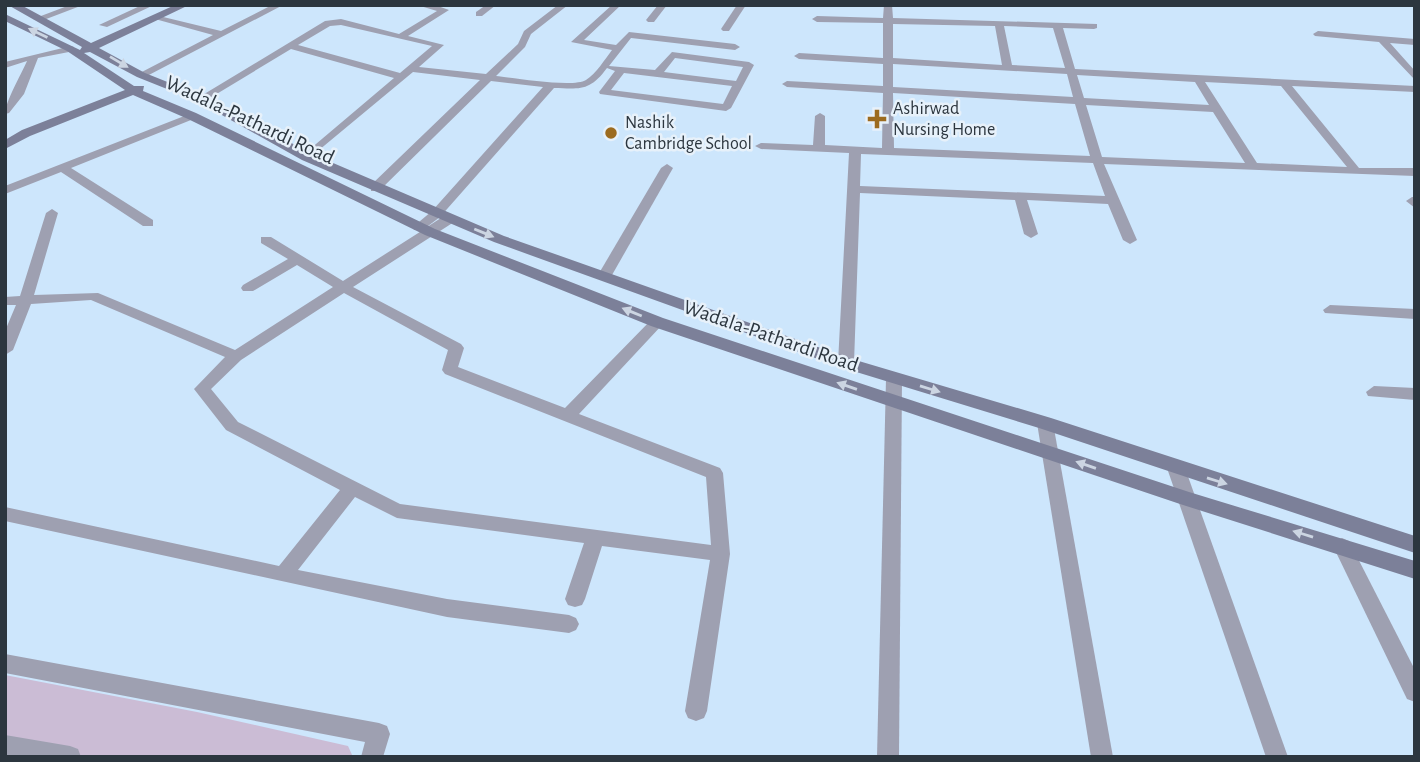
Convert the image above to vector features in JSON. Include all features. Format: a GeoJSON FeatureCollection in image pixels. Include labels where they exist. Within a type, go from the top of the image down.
{"type":"FeatureCollection","features":[{"type":"Feature","properties":{"kind":"main road"},"geometry":{"type":"LineString","coordinates":[[13,5],[88,44],[144,83]]}},
{"type":"Feature","properties":{"kind":"main road"},"geometry":{"type":"LineString","coordinates":[[73,52],[165,5]]}},
{"type":"Feature","properties":{"kind":"main road"},"geometry":{"type":"LineString","coordinates":[[88,44],[184,5]]}},
{"type":"Feature","properties":{"kind":"main road"},"geometry":{"type":"LineString","coordinates":[[5,17],[73,52],[144,83]]}},
{"type":"Feature","properties":{"kind":"main road"},"geometry":{"type":"LineString","coordinates":[[5,145],[37,128],[144,83]]}},
{"type":"Feature","properties":{"kind":"main road","name":"Wadala-Pathardi Road"},"geometry":{"type":"LineString","coordinates":[[144,83],[201,99],[307,157],[443,216],[846,363],[1045,423],[1415,545]]}},
{"type":"Feature","properties":{"kind":"main road","name":"Wadala-Pathardi Road"},"geometry":{"type":"LineString","coordinates":[[144,83],[192,116],[424,229],[657,322],[1187,499],[1415,570]]}},
{"type":"Feature","properties":{"kind":"street"},"geometry":{"type":"LineString","coordinates":[[38,19],[79,5]]}},
{"type":"Feature","properties":{"kind":"street"},"geometry":{"type":"LineString","coordinates":[[400,37],[445,10],[421,5]]}},
{"type":"Feature","properties":{"kind":"street"},"geometry":{"type":"LineString","coordinates":[[479,14],[492,5]]}},
{"type":"Feature","properties":{"kind":"street"},"geometry":{"type":"LineString","coordinates":[[375,188],[522,45],[527,33],[564,5]]}},
{"type":"Feature","properties":{"kind":"street"},"geometry":{"type":"LineString","coordinates":[[617,5],[576,42],[619,48]]}},
{"type":"Feature","properties":{"kind":"street"},"geometry":{"type":"LineString","coordinates":[[651,20],[663,5]]}},
{"type":"Feature","properties":{"kind":"street"},"geometry":{"type":"LineString","coordinates":[[726,29],[742,5]]}},
{"type":"Feature","properties":{"kind":"street"},"geometry":{"type":"LineString","coordinates":[[888,5],[888,151]]}},
{"type":"Feature","properties":{"kind":"street"},"geometry":{"type":"LineString","coordinates":[[144,83],[222,34],[275,6]]}},
{"type":"Feature","properties":{"kind":"street"},"geometry":{"type":"LineString","coordinates":[[104,26],[141,7]]}},
{"type":"Feature","properties":{"kind":"street"},"geometry":{"type":"LineString","coordinates":[[158,17],[222,34]]}},
{"type":"Feature","properties":{"kind":"street"},"geometry":{"type":"LineString","coordinates":[[817,19],[1094,26]]}},
{"type":"Feature","properties":{"kind":"street"},"geometry":{"type":"LineString","coordinates":[[201,99],[334,22],[439,45],[307,157]]}},
{"type":"Feature","properties":{"kind":"street"},"geometry":{"type":"LineString","coordinates":[[999,23],[1008,68]]}},
{"type":"Feature","properties":{"kind":"street"},"geometry":{"type":"LineString","coordinates":[[1057,24],[1097,159],[1129,240]]}},
{"type":"Feature","properties":{"kind":"street"},"geometry":{"type":"LineString","coordinates":[[1318,34],[1415,43]]}},
{"type":"Feature","properties":{"kind":"street"},"geometry":{"type":"LineString","coordinates":[[413,69],[551,85],[585,84],[591,82],[629,35],[735,47]]}},
{"type":"Feature","properties":{"kind":"street"},"geometry":{"type":"LineString","coordinates":[[1383,41],[1415,77]]}},
{"type":"Feature","properties":{"kind":"street"},"geometry":{"type":"LineString","coordinates":[[290,46],[402,78]]}},
{"type":"Feature","properties":{"kind":"street"},"geometry":{"type":"LineString","coordinates":[[5,65],[34,56],[73,52]]}},
{"type":"Feature","properties":{"kind":"street"},"geometry":{"type":"LineString","coordinates":[[622,69],[604,92],[726,108],[749,65],[672,55],[657,74]]}},
{"type":"Feature","properties":{"kind":"street"},"geometry":{"type":"LineString","coordinates":[[799,55],[1285,84],[1415,89]]}},
{"type":"Feature","properties":{"kind":"street"},"geometry":{"type":"LineString","coordinates":[[5,111],[19,94],[34,56]]}},
{"type":"Feature","properties":{"kind":"street"},"geometry":{"type":"LineString","coordinates":[[603,66],[738,84]]}},
{"type":"Feature","properties":{"kind":"street"},"geometry":{"type":"LineString","coordinates":[[1198,79],[1253,166]]}},
{"type":"Feature","properties":{"kind":"street"},"geometry":{"type":"LineString","coordinates":[[1285,84],[1356,171]]}},
{"type":"Feature","properties":{"kind":"street"},"geometry":{"type":"LineString","coordinates":[[551,85],[443,216],[344,287],[236,356],[202,389],[232,426],[397,511],[721,554]]}},
{"type":"Feature","properties":{"kind":"street"},"geometry":{"type":"LineString","coordinates":[[787,85],[1217,108]]}},
{"type":"Feature","properties":{"kind":"street"},"geometry":{"type":"LineString","coordinates":[[5,92],[19,94]]}},
{"type":"Feature","properties":{"kind":"street"},"geometry":{"type":"LineString","coordinates":[[5,190],[64,169],[192,116]]}},
{"type":"Feature","properties":{"kind":"street"},"geometry":{"type":"LineString","coordinates":[[818,148],[820,116]]}},
{"type":"Feature","properties":{"kind":"street"},"geometry":{"type":"LineString","coordinates":[[761,146],[1415,172]]}},
{"type":"Feature","properties":{"kind":"street"},"geometry":{"type":"LineString","coordinates":[[846,363],[855,150]]}},
{"type":"Feature","properties":{"kind":"street"},"geometry":{"type":"LineString","coordinates":[[605,275],[667,168]]}},
{"type":"Feature","properties":{"kind":"street"},"geometry":{"type":"LineString","coordinates":[[64,169],[148,223]]}},
{"type":"Feature","properties":{"kind":"street"},"geometry":{"type":"LineString","coordinates":[[854,189],[1113,200]]}},
{"type":"Feature","properties":{"kind":"street"},"geometry":{"type":"LineString","coordinates":[[1020,196],[1031,234]]}},
{"type":"Feature","properties":{"kind":"street"},"geometry":{"type":"LineString","coordinates":[[5,350],[25,301],[52,213]]}},
{"type":"Feature","properties":{"kind":"street"},"geometry":{"type":"LineString","coordinates":[[266,240],[344,287],[456,348],[450,370],[714,473],[721,554],[696,712]]}},
{"type":"Feature","properties":{"kind":"street"},"geometry":{"type":"LineString","coordinates":[[248,288],[298,259]]}},
{"type":"Feature","properties":{"kind":"street"},"geometry":{"type":"LineString","coordinates":[[5,301],[93,296],[236,356]]}},
{"type":"Feature","properties":{"kind":"street"},"geometry":{"type":"LineString","coordinates":[[1330,310],[1415,314]]}},
{"type":"Feature","properties":{"kind":"street"},"geometry":{"type":"LineString","coordinates":[[567,416],[657,322]]}},
{"type":"Feature","properties":{"kind":"street"},"geometry":{"type":"LineString","coordinates":[[888,757],[894,379]]}},
{"type":"Feature","properties":{"kind":"street"},"geometry":{"type":"LineString","coordinates":[[1374,392],[1415,394]]}},
{"type":"Feature","properties":{"kind":"street"},"geometry":{"type":"LineString","coordinates":[[1045,423],[1102,757]]}},
{"type":"Feature","properties":{"kind":"street"},"geometry":{"type":"LineString","coordinates":[[1176,468],[1277,757]]}},
{"type":"Feature","properties":{"kind":"street"},"geometry":{"type":"LineString","coordinates":[[283,575],[352,488]]}},
{"type":"Feature","properties":{"kind":"street"},"geometry":{"type":"LineString","coordinates":[[5,514],[447,608],[569,624]]}},
{"type":"Feature","properties":{"kind":"street"},"geometry":{"type":"LineString","coordinates":[[575,600],[595,538]]}},
{"type":"Feature","properties":{"kind":"street"},"geometry":{"type":"LineString","coordinates":[[1342,546],[1415,692]]}},
{"type":"Feature","properties":{"kind":"street"},"geometry":{"type":"LineString","coordinates":[[5,663],[379,734],[372,757]]}},
{"type":"Feature","properties":{"kind":"street"},"geometry":{"type":"LineString","coordinates":[[5,746],[70,757]]}},
{"type":"Feature","properties":{"kind":"shaded area"},"geometry":{"type":"Polygon","coordinates":[[[5,675],[197,712],[348,746],[353,757],[25,757],[5,753],[5,675]]]}},
{"type":"Feature","properties":{"kind":"place","name":"Ashirwad Nursing Home"},"geometry":{"type":"Point","coordinates":[877,119]}},
{"type":"Feature","properties":{"kind":"place","name":"Nashik Cambridge School"},"geometry":{"type":"Point","coordinates":[611,133]}}]}
